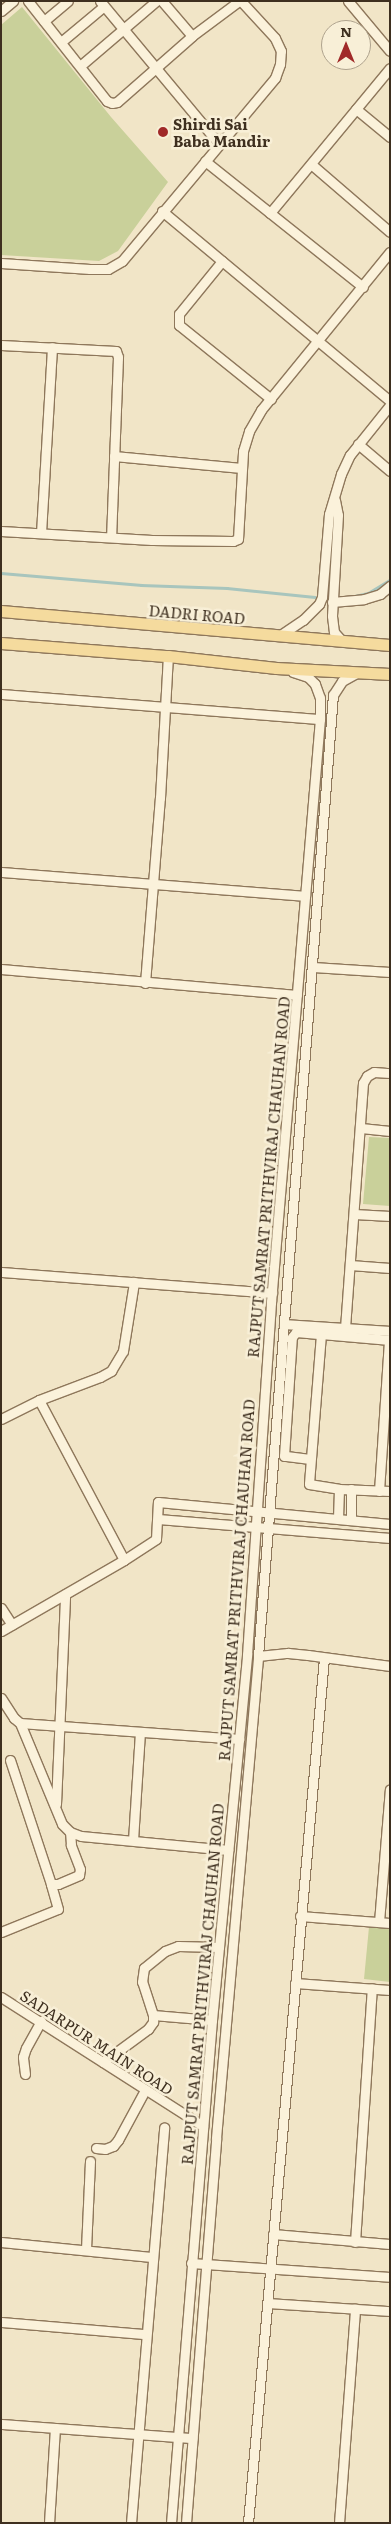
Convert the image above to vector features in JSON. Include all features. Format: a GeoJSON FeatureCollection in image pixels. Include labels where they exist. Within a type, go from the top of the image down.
{"type":"FeatureCollection","features":[{"type":"Feature","properties":{"kind":"main road","name":"DADRI ROAD"},"geometry":{"type":"LineString","coordinates":[[1,611],[390,645]]}},
{"type":"Feature","properties":{"kind":"main road"},"geometry":{"type":"LineString","coordinates":[[1,643],[168,656],[276,668],[390,674]]}},
{"type":"Feature","properties":{"kind":"street"},"geometry":{"type":"LineString","coordinates":[[1,12],[13,1]]}},
{"type":"Feature","properties":{"kind":"street"},"geometry":{"type":"LineString","coordinates":[[28,1],[107,101],[112,102],[117,102],[192,36],[242,3],[254,1]]}},
{"type":"Feature","properties":{"kind":"street"},"geometry":{"type":"LineString","coordinates":[[44,21],[68,1]]}},
{"type":"Feature","properties":{"kind":"street"},"geometry":{"type":"LineString","coordinates":[[348,1],[390,51]]}},
{"type":"Feature","properties":{"kind":"street"},"geometry":{"type":"LineString","coordinates":[[80,66],[123,29],[162,2],[192,36]]}},
{"type":"Feature","properties":{"kind":"street"},"geometry":{"type":"LineString","coordinates":[[61,42],[102,3],[219,144]]}},
{"type":"Feature","properties":{"kind":"street"},"geometry":{"type":"LineString","coordinates":[[1,263],[108,269],[122,261],[162,211],[276,78],[281,51],[276,38],[242,3]]}},
{"type":"Feature","properties":{"kind":"street"},"geometry":{"type":"LineString","coordinates":[[270,213],[390,68]]}},
{"type":"Feature","properties":{"kind":"street"},"geometry":{"type":"LineString","coordinates":[[356,108],[390,138]]}},
{"type":"Feature","properties":{"kind":"street"},"geometry":{"type":"LineString","coordinates":[[205,161],[363,287]]}},
{"type":"Feature","properties":{"kind":"street"},"geometry":{"type":"LineString","coordinates":[[311,164],[390,232]]}},
{"type":"Feature","properties":{"kind":"street"},"geometry":{"type":"LineString","coordinates":[[162,211],[390,403],[358,444],[340,474],[335,500],[329,514],[322,597],[319,604],[303,620],[279,636]]}},
{"type":"Feature","properties":{"kind":"street"},"geometry":{"type":"LineString","coordinates":[[1,531],[111,537],[233,541],[238,539],[241,468],[243,451],[249,431],[270,399],[318,343],[390,252]]}},
{"type":"Feature","properties":{"kind":"street"},"geometry":{"type":"LineString","coordinates":[[222,261],[179,314],[178,325],[270,399]]}},
{"type":"Feature","properties":{"kind":"street"},"geometry":{"type":"LineString","coordinates":[[1,345],[116,351],[118,356],[111,537]]}},
{"type":"Feature","properties":{"kind":"street"},"geometry":{"type":"LineString","coordinates":[[41,533],[52,347]]}},
{"type":"Feature","properties":{"kind":"street"},"geometry":{"type":"LineString","coordinates":[[358,444],[390,471]]}},
{"type":"Feature","properties":{"kind":"street"},"geometry":{"type":"LineString","coordinates":[[114,456],[241,468]]}},
{"type":"Feature","properties":{"kind":"street"},"geometry":{"type":"LineString","coordinates":[[335,500],[338,515],[332,602],[334,632],[342,642]]}},
{"type":"Feature","properties":{"kind":"street"},"geometry":{"type":"LineString","coordinates":[[332,602],[364,599],[380,594],[390,586]]}},
{"type":"Feature","properties":{"kind":"street"},"geometry":{"type":"LineString","coordinates":[[145,983],[168,656]]}},
{"type":"Feature","properties":{"kind":"street","name":"RAJPUT SAMRAT PRITHVIRAJ CHAUHAN ROAD"},"geometry":{"type":"LineString","coordinates":[[171,2523],[212,2020],[239,1739],[272,1293],[320,719],[320,698],[315,684],[308,677],[276,668]]}},
{"type":"Feature","properties":{"kind":"street","name":"RAJPUT SAMRAT PRITHVIRAJ CHAUHAN ROAD"},"geometry":{"type":"LineString","coordinates":[[186,2523],[270,1511],[333,695],[342,681],[358,672],[366,672]]}},
{"type":"Feature","properties":{"kind":"street"},"geometry":{"type":"LineString","coordinates":[[1,694],[320,719]]}},
{"type":"Feature","properties":{"kind":"street"},"geometry":{"type":"LineString","coordinates":[[1,872],[305,896]]}},
{"type":"Feature","properties":{"kind":"street"},"geometry":{"type":"LineString","coordinates":[[312,967],[390,972]]}},
{"type":"Feature","properties":{"kind":"street"},"geometry":{"type":"LineString","coordinates":[[1,969],[297,995]]}},
{"type":"Feature","properties":{"kind":"street"},"geometry":{"type":"LineString","coordinates":[[345,1328],[363,1084],[366,1076],[374,1072],[390,1074]]}},
{"type":"Feature","properties":{"kind":"street"},"geometry":{"type":"LineString","coordinates":[[361,1128],[390,1131]]}},
{"type":"Feature","properties":{"kind":"street"},"geometry":{"type":"LineString","coordinates":[[354,1214],[390,1216]]}},
{"type":"Feature","properties":{"kind":"street"},"geometry":{"type":"LineString","coordinates":[[350,1265],[390,1268]]}},
{"type":"Feature","properties":{"kind":"street"},"geometry":{"type":"LineString","coordinates":[[1,1272],[272,1293]]}},
{"type":"Feature","properties":{"kind":"street"},"geometry":{"type":"LineString","coordinates":[[1,1419],[40,1400],[111,1371],[123,1351],[134,1282]]}},
{"type":"Feature","properties":{"kind":"street"},"geometry":{"type":"LineString","coordinates":[[284,1324],[390,1331]]}},
{"type":"Feature","properties":{"kind":"street"},"geometry":{"type":"LineString","coordinates":[[310,1459],[284,1456],[292,1336],[296,1332],[390,1340],[378,1491]]}},
{"type":"Feature","properties":{"kind":"street"},"geometry":{"type":"LineString","coordinates":[[320,1334],[310,1459],[310,1486],[390,1491]]}},
{"type":"Feature","properties":{"kind":"street"},"geometry":{"type":"LineString","coordinates":[[40,1400],[124,1560]]}},
{"type":"Feature","properties":{"kind":"street"},"geometry":{"type":"LineString","coordinates":[[338,1518],[339,1489]]}},
{"type":"Feature","properties":{"kind":"street"},"geometry":{"type":"LineString","coordinates":[[351,1520],[352,1489]]}},
{"type":"Feature","properties":{"kind":"street"},"geometry":{"type":"LineString","coordinates":[[1,1631],[124,1560],[156,1539],[158,1502],[270,1511],[390,1524]]}},
{"type":"Feature","properties":{"kind":"street"},"geometry":{"type":"LineString","coordinates":[[158,1519],[390,1538]]}},
{"type":"Feature","properties":{"kind":"street"},"geometry":{"type":"LineString","coordinates":[[56,1809],[65,1594]]}},
{"type":"Feature","properties":{"kind":"street"},"geometry":{"type":"LineString","coordinates":[[1,1608],[12,1625]]}},
{"type":"Feature","properties":{"kind":"street"},"geometry":{"type":"LineString","coordinates":[[258,1656],[288,1653],[390,1666]]}},
{"type":"Feature","properties":{"kind":"street"},"geometry":{"type":"LineString","coordinates":[[248,2523],[322,1658]]}},
{"type":"Feature","properties":{"kind":"street"},"geometry":{"type":"LineString","coordinates":[[1,1698],[14,1718],[20,1723],[62,1824],[70,1832],[81,1836],[228,1850]]}},
{"type":"Feature","properties":{"kind":"street"},"geometry":{"type":"LineString","coordinates":[[20,1723],[239,1739]]}},
{"type":"Feature","properties":{"kind":"street"},"geometry":{"type":"LineString","coordinates":[[133,1840],[140,1732]]}},
{"type":"Feature","properties":{"kind":"street"},"geometry":{"type":"LineString","coordinates":[[1,1932],[58,1909],[10,1760]]}},
{"type":"Feature","properties":{"kind":"street"},"geometry":{"type":"LineString","coordinates":[[378,1922],[390,1789]]}},
{"type":"Feature","properties":{"kind":"street"},"geometry":{"type":"LineString","coordinates":[[51,1884],[58,1884],[76,1877],[80,1872],[71,1845],[70,1832]]}},
{"type":"Feature","properties":{"kind":"street"},"geometry":{"type":"LineString","coordinates":[[300,1916],[390,1923]]}},
{"type":"Feature","properties":{"kind":"street"},"geometry":{"type":"LineString","coordinates":[[103,2062],[148,2029],[153,2022],[153,2015],[142,1982],[144,1968],[165,1951],[178,1946],[219,1947]]}},
{"type":"Feature","properties":{"kind":"street"},"geometry":{"type":"LineString","coordinates":[[295,1983],[390,1990]]}},
{"type":"Feature","properties":{"kind":"street"},"geometry":{"type":"LineString","coordinates":[[355,2242],[372,1989]]}},
{"type":"Feature","properties":{"kind":"street","name":"SADARPUR MAIN ROAD"},"geometry":{"type":"LineString","coordinates":[[1,1997],[203,2126]]}},
{"type":"Feature","properties":{"kind":"street"},"geometry":{"type":"LineString","coordinates":[[153,2015],[212,2020]]}},
{"type":"Feature","properties":{"kind":"street"},"geometry":{"type":"LineString","coordinates":[[25,2074],[23,2057],[41,2021]]}},
{"type":"Feature","properties":{"kind":"street"},"geometry":{"type":"LineString","coordinates":[[96,2148],[104,2149],[113,2146],[118,2140],[144,2090]]}},
{"type":"Feature","properties":{"kind":"street"},"geometry":{"type":"LineString","coordinates":[[131,2523],[151,2257],[164,2126]]}},
{"type":"Feature","properties":{"kind":"street"},"geometry":{"type":"LineString","coordinates":[[86,2249],[90,2161]]}},
{"type":"Feature","properties":{"kind":"street"},"geometry":{"type":"LineString","coordinates":[[273,2234],[390,2244]]}},
{"type":"Feature","properties":{"kind":"street"},"geometry":{"type":"LineString","coordinates":[[1,2242],[151,2257]]}},
{"type":"Feature","properties":{"kind":"street"},"geometry":{"type":"LineString","coordinates":[[191,2263],[390,2277]]}},
{"type":"Feature","properties":{"kind":"street"},"geometry":{"type":"LineString","coordinates":[[268,2303],[390,2312]]}},
{"type":"Feature","properties":{"kind":"street"},"geometry":{"type":"LineString","coordinates":[[339,2523],[355,2309]]}},
{"type":"Feature","properties":{"kind":"street"},"geometry":{"type":"LineString","coordinates":[[1,2322],[145,2334]]}},
{"type":"Feature","properties":{"kind":"street"},"geometry":{"type":"LineString","coordinates":[[1,2424],[192,2438]]}},
{"type":"Feature","properties":{"kind":"street"},"geometry":{"type":"LineString","coordinates":[[49,2523],[56,2428]]}},
{"type":"Feature","properties":{"kind":"green space"},"geometry":{"type":"Polygon","coordinates":[[[22,7],[111,117],[168,182],[118,251],[99,261],[1,255],[1,25],[22,7]]]}},
{"type":"Feature","properties":{"kind":"green space"},"geometry":{"type":"Polygon","coordinates":[[[369,1137],[390,1138],[390,1206],[363,1204],[369,1137]]]}},
{"type":"Feature","properties":{"kind":"green space"},"geometry":{"type":"Polygon","coordinates":[[[369,1927],[390,1929],[390,1982],[364,1979],[369,1927]]]}},
{"type":"Feature","properties":{"kind":"waterway"},"geometry":{"type":"LineString","coordinates":[[1,573],[141,585],[227,588],[315,597]]}},
{"type":"Feature","properties":{"kind":"waterway"},"geometry":{"type":"LineString","coordinates":[[355,596],[368,593],[390,580]]}},
{"type":"Feature","properties":{"kind":"place","name":"Shirdi Sai Baba Mandir"},"geometry":{"type":"Point","coordinates":[163,132]}}]}
